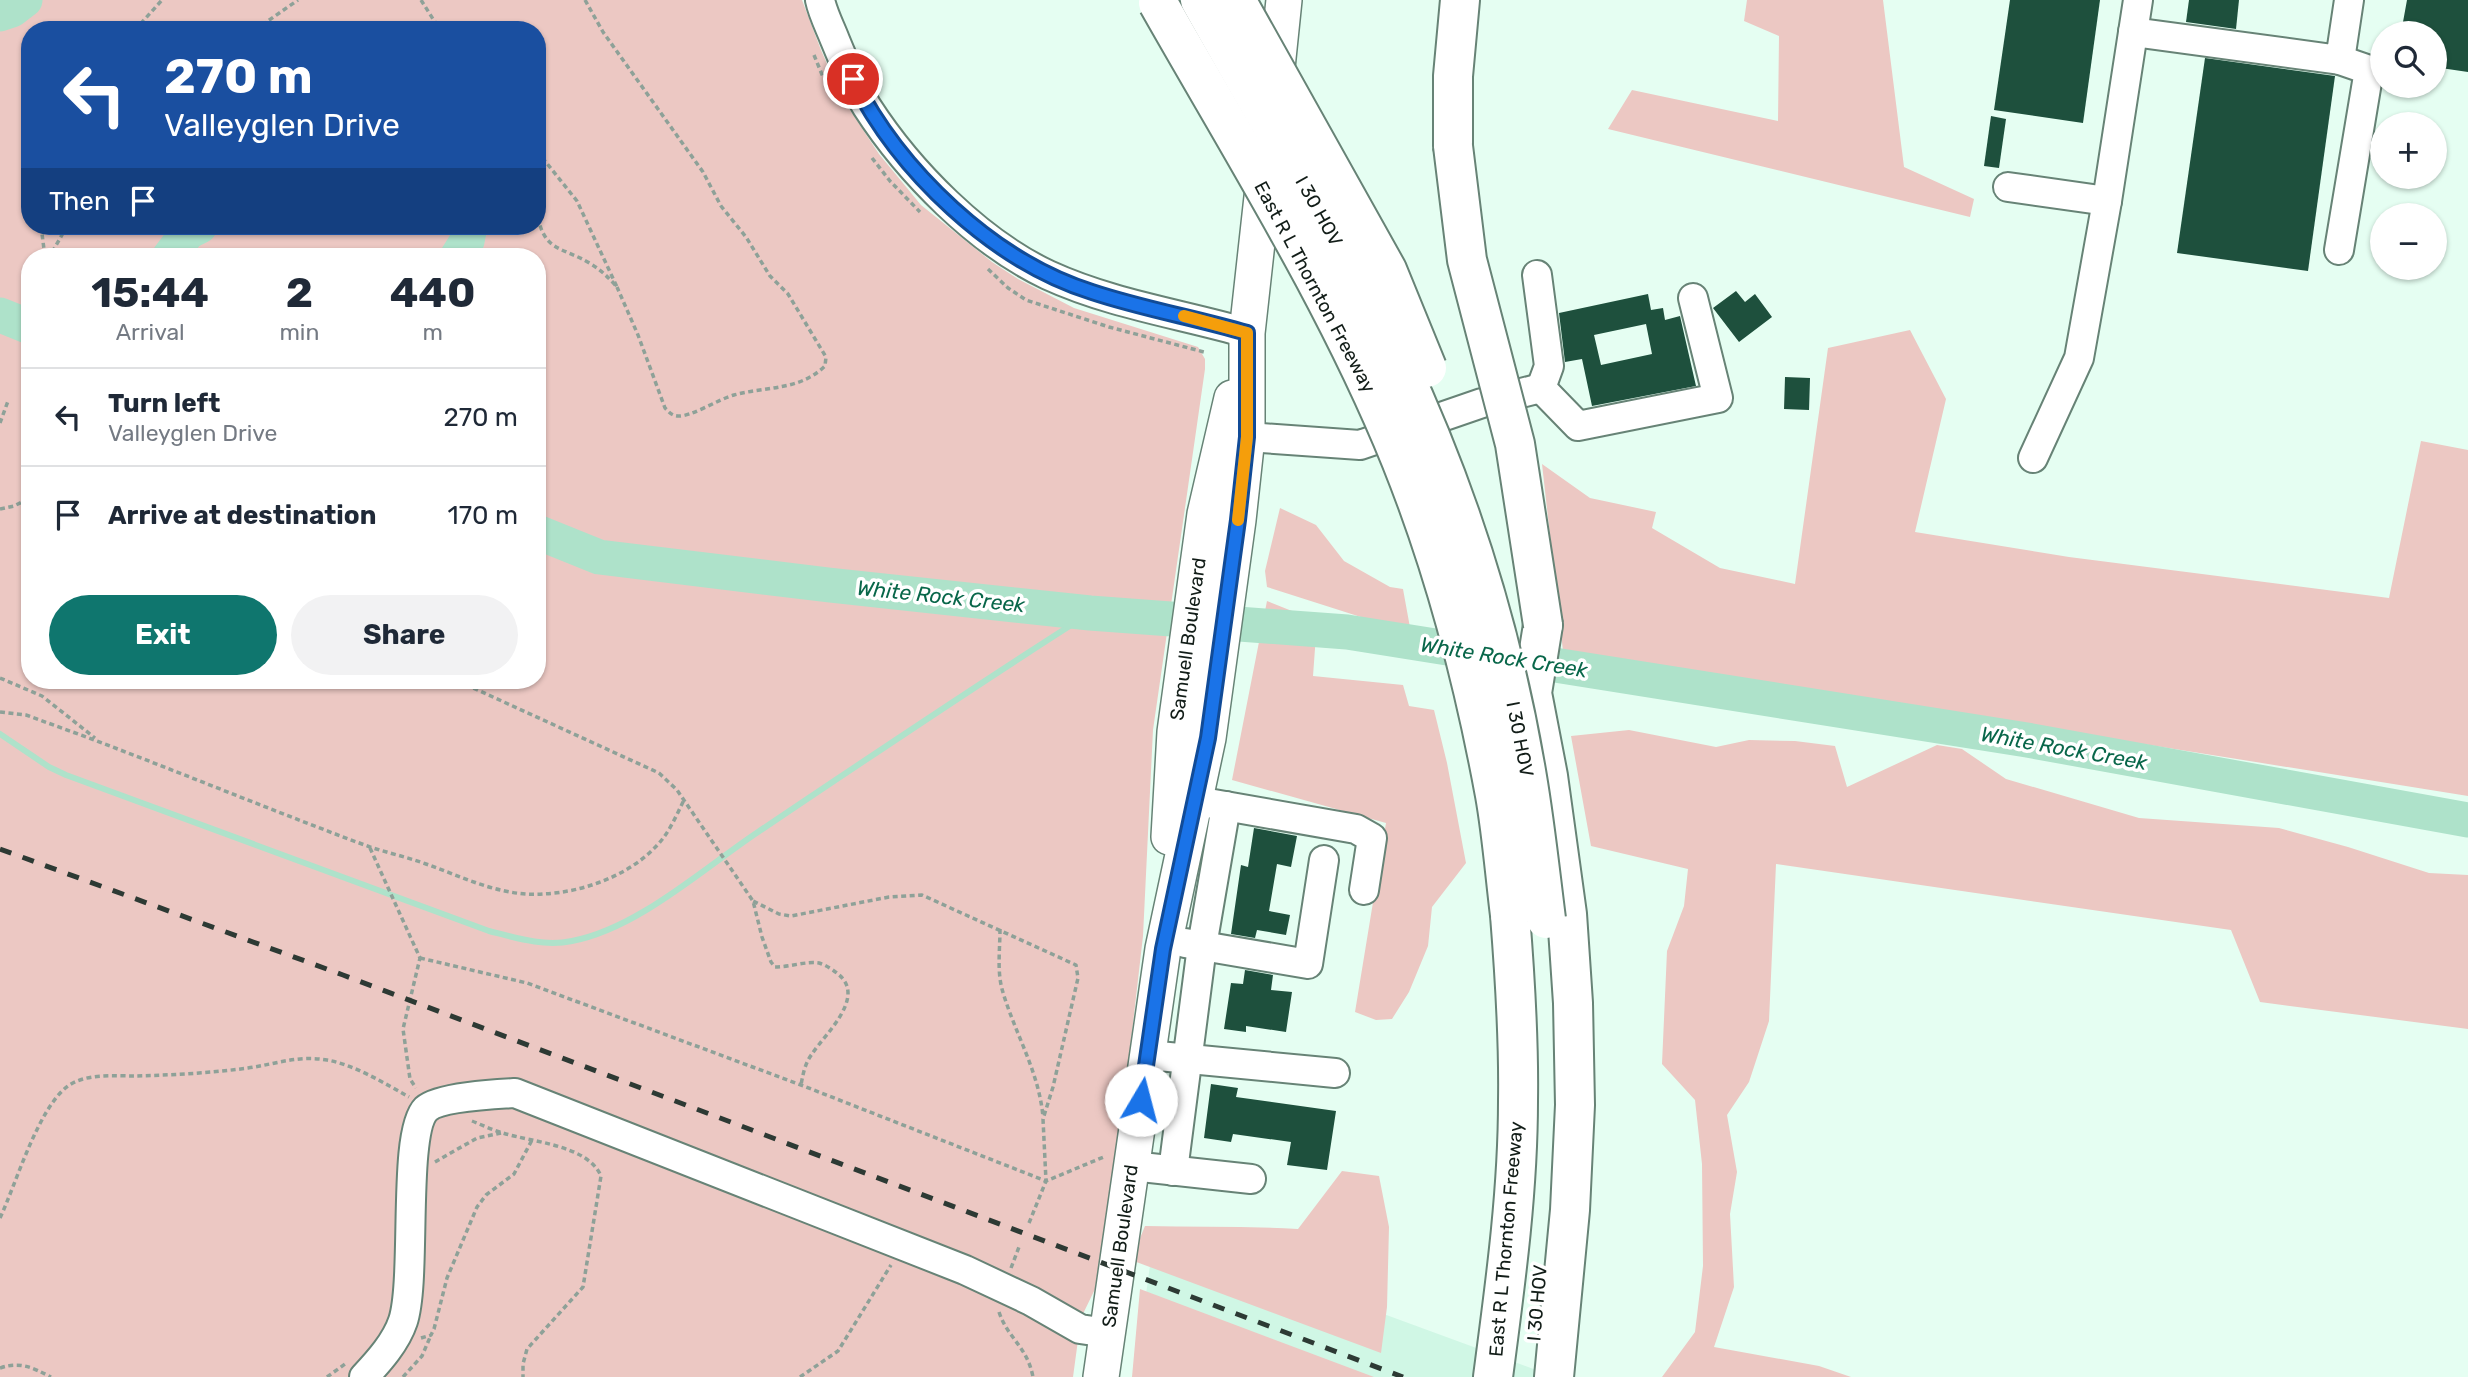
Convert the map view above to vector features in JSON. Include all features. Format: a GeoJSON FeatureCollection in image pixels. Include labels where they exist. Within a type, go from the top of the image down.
{"type":"FeatureCollection","features":[{"type":"Feature","properties":{"kind":"highway","name":"I 30 HOV"},"geometry":{"type":"LineString","coordinates":[[1200,0],[1360,285],[1397,359],[1430,436],[1487,599],[1511,691],[1528,777],[1541,916]]}},
{"type":"Feature","properties":{"kind":"highway","name":"East R L Thornton Freeway"},"geometry":{"type":"LineString","coordinates":[[1236,0],[1387,270],[1420,349],[1479,510],[1532,693],[1548,776],[1541,916],[1517,1000],[1518,1104],[1514,1200],[1536,1349]]}},
{"type":"Feature","properties":{"kind":"highway"},"geometry":{"type":"LineString","coordinates":[[1460,0],[1453,76],[1453,146],[1467,260],[1502,389],[1524,491],[1543,625],[1532,693]]}},
{"type":"Feature","properties":{"kind":"highway","name":"East R L Thornton Freeway"},"geometry":{"type":"LineString","coordinates":[[1157,2],[1328,303],[1368,384],[1400,459],[1428,532],[1474,695],[1495,796],[1573,1003],[1575,1105],[1570,1209],[1536,1349],[1493,1377]]}},
{"type":"Feature","properties":{"kind":"highway","name":"I 30 HOV"},"geometry":{"type":"LineString","coordinates":[[1530,1377],[1536,1349]]}},
{"type":"Feature","properties":{"kind":"main road","name":"Samuell Boulevard"},"geometry":{"type":"LineString","coordinates":[[1101,1377],[1164,945],[1247,333],[1284,0]]}},
{"type":"Feature","properties":{"kind":"main road","name":"Samuell Boulevard"},"geometry":{"type":"LineString","coordinates":[[1222,517],[1247,437],[1247,333]]}},
{"type":"Feature","properties":{"kind":"main road","name":"Samuell Boulevard"},"geometry":{"type":"LineString","coordinates":[[1164,945],[1210,804],[1192,735]]}},
{"type":"Feature","properties":{"kind":"street"},"geometry":{"type":"LineString","coordinates":[[820,0],[841,55],[893,145],[966,220],[1047,275],[1090,292],[1247,333]]}},
{"type":"Feature","properties":{"kind":"street"},"geometry":{"type":"LineString","coordinates":[[2033,458],[2079,358],[2138,0]]}},
{"type":"Feature","properties":{"kind":"street"},"geometry":{"type":"LineString","coordinates":[[2340,60],[2349,0]]}},
{"type":"Feature","properties":{"kind":"street"},"geometry":{"type":"LineString","coordinates":[[2133,32],[2340,60],[2369,70],[2339,250]]}},
{"type":"Feature","properties":{"kind":"street"},"geometry":{"type":"LineString","coordinates":[[2008,187],[2107,201]]}},
{"type":"Feature","properties":{"kind":"street"},"geometry":{"type":"LineString","coordinates":[[1537,275],[1549,366],[1541,388]]}},
{"type":"Feature","properties":{"kind":"street"},"geometry":{"type":"LineString","coordinates":[[1541,388],[1578,426],[1718,398],[1693,298]]}},
{"type":"Feature","properties":{"kind":"street"},"geometry":{"type":"LineString","coordinates":[[1247,437],[1360,444],[1482,402],[1541,388]]}},
{"type":"Feature","properties":{"kind":"street"},"geometry":{"type":"LineString","coordinates":[[1173,1171],[1202,946],[1210,804],[1356,829],[1372,838],[1364,890]]}},
{"type":"Feature","properties":{"kind":"street"},"geometry":{"type":"LineString","coordinates":[[1164,945],[1202,946],[1308,964],[1324,860]]}},
{"type":"Feature","properties":{"kind":"street"},"geometry":{"type":"LineString","coordinates":[[1148,1055],[1335,1073]]}},
{"type":"Feature","properties":{"kind":"street"},"geometry":{"type":"LineString","coordinates":[[363,1377],[390,1347],[403,1322],[409,1294],[412,1175],[417,1132],[422,1116],[428,1108],[480,1095],[515,1093],[965,1270],[1003,1287],[1080,1329],[1107,1333]]}},
{"type":"Feature","properties":{"kind":"street"},"geometry":{"type":"LineString","coordinates":[[1133,1155],[1173,1171],[1251,1179]]}},
{"type":"Feature","properties":{"kind":"path"},"geometry":{"type":"LineString","coordinates":[[143,21],[162,0]]}},
{"type":"Feature","properties":{"kind":"path"},"geometry":{"type":"LineString","coordinates":[[268,21],[298,0]]}},
{"type":"Feature","properties":{"kind":"path"},"geometry":{"type":"LineString","coordinates":[[421,0],[434,21]]}},
{"type":"Feature","properties":{"kind":"path"},"geometry":{"type":"LineString","coordinates":[[546,162],[577,201],[638,335],[662,400],[671,414],[688,415],[734,395],[785,387],[803,381],[825,366],[826,357],[788,293],[770,276],[746,237],[721,206],[702,172],[603,32],[585,0]]}},
{"type":"Feature","properties":{"kind":"path"},"geometry":{"type":"LineString","coordinates":[[545,235],[552,246],[590,263],[617,287]]}},
{"type":"Feature","properties":{"kind":"path"},"geometry":{"type":"LineString","coordinates":[[0,423],[8,401]]}},
{"type":"Feature","properties":{"kind":"path"},"geometry":{"type":"LineString","coordinates":[[0,509],[21,502]]}},
{"type":"Feature","properties":{"kind":"path"},"geometry":{"type":"LineString","coordinates":[[0,678],[21,686]]}},
{"type":"Feature","properties":{"kind":"path"},"geometry":{"type":"LineString","coordinates":[[29,689],[42,696],[97,740]]}},
{"type":"Feature","properties":{"kind":"path"},"geometry":{"type":"LineString","coordinates":[[475,689],[659,773],[684,800],[753,901],[762,937],[775,967],[821,963],[842,977],[849,996],[845,1008],[811,1055],[801,1085]]}},
{"type":"Feature","properties":{"kind":"path"},"geometry":{"type":"LineString","coordinates":[[0,712],[26,715],[97,740],[370,846],[469,881],[508,891],[540,894],[568,892],[595,883],[640,861],[665,836],[684,800]]}},
{"type":"Feature","properties":{"kind":"path"},"geometry":{"type":"LineString","coordinates":[[370,846],[420,958],[403,1029],[410,1079],[428,1108]]}},
{"type":"Feature","properties":{"kind":"path"},"geometry":{"type":"LineString","coordinates":[[753,901],[779,914],[791,916],[889,897],[922,895],[1073,962],[1078,970],[1078,978],[1043,1119]]}},
{"type":"Feature","properties":{"kind":"path"},"geometry":{"type":"LineString","coordinates":[[1000,929],[999,963],[1002,988],[1042,1102],[1046,1181],[1029,1223]]}},
{"type":"Feature","properties":{"kind":"path"},"geometry":{"type":"LineString","coordinates":[[420,958],[527,983],[801,1085],[1046,1181],[1133,1155]]}},
{"type":"Feature","properties":{"kind":"path"},"geometry":{"type":"LineString","coordinates":[[0,1218],[24,1157],[50,1109],[68,1085],[83,1079],[188,1074],[248,1068],[298,1057],[313,1058],[330,1060],[361,1072],[428,1108]]}},
{"type":"Feature","properties":{"kind":"path"},"geometry":{"type":"LineString","coordinates":[[466,1119],[502,1133],[583,1156],[598,1168],[601,1176],[583,1287],[527,1349],[523,1377]]}},
{"type":"Feature","properties":{"kind":"path"},"geometry":{"type":"LineString","coordinates":[[412,1175],[477,1138],[502,1133]]}},
{"type":"Feature","properties":{"kind":"path"},"geometry":{"type":"LineString","coordinates":[[403,1377],[422,1356],[437,1319],[447,1278],[477,1207],[486,1195],[514,1174],[532,1140]]}},
{"type":"Feature","properties":{"kind":"path"},"geometry":{"type":"LineString","coordinates":[[800,1377],[838,1351],[903,1245]]}},
{"type":"Feature","properties":{"kind":"path"},"geometry":{"type":"LineString","coordinates":[[1003,1287],[998,1311],[1003,1324],[1023,1348],[1033,1377]]}},
{"type":"Feature","properties":{"kind":"path"},"geometry":{"type":"LineString","coordinates":[[390,1347],[431,1335]]}},
{"type":"Feature","properties":{"kind":"path"},"geometry":{"type":"LineString","coordinates":[[0,1368],[24,1364],[33,1366],[51,1377]]}},
{"type":"Feature","properties":{"kind":"shaded area"},"geometry":{"type":"Polygon","coordinates":[[[0,0],[802,0],[842,98],[879,154],[921,205],[992,262],[1018,279],[1074,308],[1198,347],[1205,359],[1205,369],[1153,730],[1143,936],[1128,1067],[1095,1289],[1081,1318],[1073,1377],[0,1377],[0,0]]]}},
{"type":"Feature","properties":{"kind":"shaded area"},"geometry":{"type":"Polygon","coordinates":[[[1747,0],[1883,0],[1904,167],[1974,199],[1970,217],[1608,129],[1632,90],[1778,121],[1779,36],[1744,21],[1747,0]]]}},
{"type":"Feature","properties":{"kind":"shaded area"},"geometry":{"type":"Polygon","coordinates":[[[1910,330],[1946,399],[1915,532],[2069,557],[2389,598],[2421,441],[2468,450],[2468,796],[1563,651],[1542,464],[1590,498],[1656,512],[1652,528],[1720,568],[1795,584],[1828,348],[1910,330]]]}},
{"type":"Feature","properties":{"kind":"shaded area"},"geometry":{"type":"Polygon","coordinates":[[[1280,508],[1316,525],[1344,561],[1390,587],[1403,589],[1411,633],[1267,587],[1265,571],[1280,508]]]}},
{"type":"Feature","properties":{"kind":"shaded area"},"geometry":{"type":"Polygon","coordinates":[[[1267,601],[1317,621],[1313,676],[1403,685],[1409,706],[1434,710],[1466,863],[1432,907],[1428,946],[1409,992],[1392,1019],[1376,1020],[1355,1012],[1386,823],[1232,780],[1267,601]]]}},
{"type":"Feature","properties":{"kind":"shaded area"},"geometry":{"type":"Polygon","coordinates":[[[1629,730],[1716,747],[1749,740],[1795,741],[1835,746],[1847,787],[1937,745],[1962,749],[2006,779],[2139,818],[2279,828],[2429,873],[2468,875],[2468,1029],[2260,1002],[2231,930],[1776,864],[1769,1021],[1749,1082],[1727,1115],[1737,1172],[1730,1214],[1734,1287],[1714,1347],[1819,1366],[1851,1377],[1662,1377],[1695,1332],[1703,1266],[1702,1164],[1695,1100],[1662,1064],[1667,951],[1684,906],[1688,869],[1591,846],[1571,736],[1629,730]]]}},
{"type":"Feature","properties":{"kind":"shaded area"},"geometry":{"type":"Polygon","coordinates":[[[1342,1171],[1379,1176],[1389,1227],[1387,1307],[1381,1353],[1131,1260],[1145,1226],[1298,1229],[1342,1171]]]}},
{"type":"Feature","properties":{"kind":"shaded area"},"geometry":{"type":"Polygon","coordinates":[[[1155,1230],[1555,1377],[1144,1377],[1141,1330],[1155,1230]]]}},
{"type":"Feature","properties":{"kind":"shaded area"},"geometry":{"type":"Polygon","coordinates":[[[1140,1289],[1374,1377],[1132,1377],[1140,1289]]]}},
{"type":"Feature","properties":{"kind":"building"},"geometry":{"type":"Polygon","coordinates":[[[2010,0],[2100,0],[2083,123],[1994,110],[2010,0]]]}},
{"type":"Feature","properties":{"kind":"building"},"geometry":{"type":"Polygon","coordinates":[[[2189,0],[2239,0],[2236,29],[2186,22],[2189,0]]]}},
{"type":"Feature","properties":{"kind":"building"},"geometry":{"type":"Polygon","coordinates":[[[2407,0],[2468,0],[2468,72],[2447,69],[2447,21],[2403,21],[2407,0]]]}},
{"type":"Feature","properties":{"kind":"building"},"geometry":{"type":"Polygon","coordinates":[[[2205,58],[2335,76],[2308,271],[2177,253],[2205,58]]]}},
{"type":"Feature","properties":{"kind":"building"},"geometry":{"type":"Polygon","coordinates":[[[1991,116],[2006,119],[1999,168],[1984,166],[1991,116]]]}},
{"type":"Feature","properties":{"kind":"building"},"geometry":{"type":"Polygon","coordinates":[[[1736,291],[1745,302],[1755,294],[1772,317],[1739,342],[1713,308],[1736,291]]]}},
{"type":"Feature","properties":{"kind":"building"},"geometry":{"type":"Polygon","coordinates":[[[1648,294],[1651,310],[1663,308],[1665,320],[1680,316],[1696,386],[1592,406],[1582,359],[1565,362],[1559,313],[1648,294]],[[1646,324],[1594,335],[1601,365],[1652,354],[1646,324]]]}},
{"type":"Feature","properties":{"kind":"building"},"geometry":{"type":"Polygon","coordinates":[[[1785,377],[1810,378],[1809,410],[1784,409],[1785,377]]]}},
{"type":"Feature","properties":{"kind":"building"},"geometry":{"type":"Polygon","coordinates":[[[1254,828],[1297,836],[1291,867],[1277,864],[1269,911],[1290,915],[1286,935],[1257,930],[1255,938],[1231,934],[1241,865],[1248,867],[1254,828]]]}},
{"type":"Feature","properties":{"kind":"building"},"geometry":{"type":"Polygon","coordinates":[[[1245,970],[1273,975],[1271,990],[1292,992],[1286,1032],[1246,1026],[1246,1032],[1224,1029],[1231,983],[1243,984],[1245,970]]]}},
{"type":"Feature","properties":{"kind":"building"},"geometry":{"type":"Polygon","coordinates":[[[1211,1084],[1238,1088],[1236,1097],[1336,1111],[1327,1170],[1287,1165],[1291,1142],[1233,1134],[1231,1142],[1204,1138],[1211,1084]]]}},
{"type":"Feature","properties":{"kind":"waterway","name":"White Rock Creek"},"geometry":{"type":"LineString","coordinates":[[0,14],[12,10],[25,0]]}},
{"type":"Feature","properties":{"kind":"waterway","name":"White Rock Creek"},"geometry":{"type":"LineString","coordinates":[[176,248],[186,235]]}},
{"type":"Feature","properties":{"kind":"waterway","name":"White Rock Creek"},"geometry":{"type":"LineString","coordinates":[[463,248],[468,235]]}},
{"type":"Feature","properties":{"kind":"waterway","name":"White Rock Creek"},"geometry":{"type":"LineString","coordinates":[[0,315],[21,323]]}},
{"type":"Feature","properties":{"kind":"waterway","name":"White Rock Creek"},"geometry":{"type":"LineString","coordinates":[[546,536],[599,557],[829,585],[1090,613],[1347,632],[2027,740],[2468,820]]}},
{"type":"Feature","properties":{"kind":"waterway"},"geometry":{"type":"LineString","coordinates":[[0,734],[49,767],[66,775],[489,931],[530,941],[562,943],[596,934],[645,911],[758,832],[1090,613]]}},
{"type":"Feature","properties":{"kind":"railway"},"geometry":{"type":"LineString","coordinates":[[0,849],[343,975],[1403,1377]]}},
{"type":"Feature","properties":{"kind":"slow traffic"},"geometry":{"type":"LineString","coordinates":[[1184,316],[1247,333],[1247,437],[1238,520]]}},
{"type":"Feature","properties":{"kind":"route"},"geometry":{"type":"LineString","coordinates":[[853,79],[893,145],[966,220],[1004,248],[1047,275],[1090,292],[1247,333],[1247,437],[1208,738],[1163,949],[1141,1100]]}}]}
